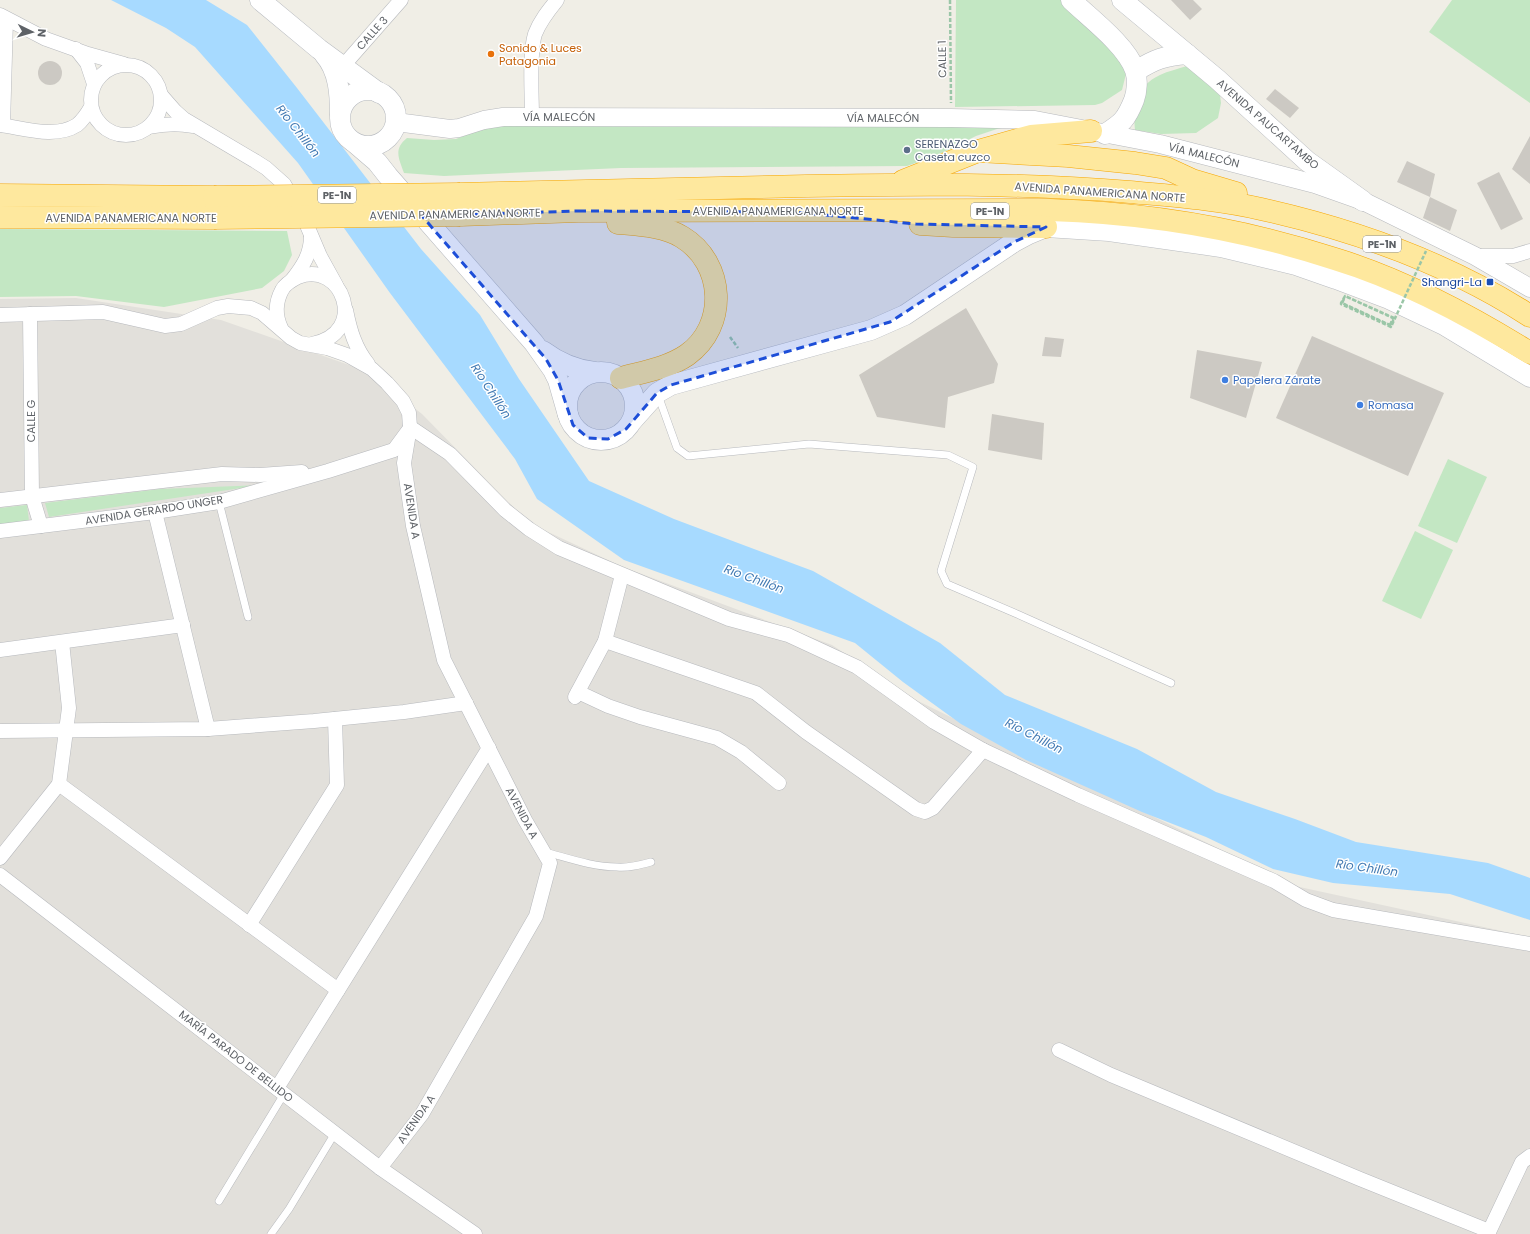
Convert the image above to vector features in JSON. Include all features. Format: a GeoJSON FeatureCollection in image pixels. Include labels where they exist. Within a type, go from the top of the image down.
{"type":"FeatureCollection","features":[{"type":"Feature","properties":{"kind":"highway"},"geometry":{"type":"LineString","coordinates":[[895,184],[978,151],[1031,136],[1098,133]]}},
{"type":"Feature","properties":{"kind":"highway"},"geometry":{"type":"LineString","coordinates":[[978,151],[1068,156],[1127,162],[1166,168],[1192,180],[1304,212],[1335,228]]}},
{"type":"Feature","properties":{"kind":"highway","name":"AVENIDA PANAMERICANA NORTE"},"geometry":{"type":"LineString","coordinates":[[0,196],[214,197],[460,194],[895,184],[1068,188],[1185,197],[1259,208],[1335,228],[1400,250],[1475,283],[1530,316]]}},
{"type":"Feature","properties":{"kind":"highway"},"geometry":{"type":"LineString","coordinates":[[578,211],[602,220],[660,229],[681,236],[697,248],[705,258],[715,279],[716,291],[714,313],[709,328],[699,344],[687,355],[672,363],[646,372],[621,378]]}},
{"type":"Feature","properties":{"kind":"highway","name":"AVENIDA PANAMERICANA NORTE"},"geometry":{"type":"LineString","coordinates":[[0,217],[214,218],[460,215],[578,211],[1085,211],[1162,219],[1247,234],[1335,259],[1378,274],[1456,310],[1530,353]]}},
{"type":"Feature","properties":{"kind":"highway"},"geometry":{"type":"LineString","coordinates":[[795,212],[916,224],[1046,227]]}},
{"type":"Feature","properties":{"kind":"main road"},"geometry":{"type":"LineString","coordinates":[[260,0],[319,49],[387,98],[392,104],[395,113],[394,126],[386,158],[388,176]]}},
{"type":"Feature","properties":{"kind":"main road"},"geometry":{"type":"LineString","coordinates":[[1071,0],[1124,50],[1136,71],[1136,93],[1127,116],[1118,126],[1098,133]]}},
{"type":"Feature","properties":{"kind":"main road","name":"AVENIDA PAUCARTAMBO"},"geometry":{"type":"LineString","coordinates":[[1122,0],[1187,54],[1306,161],[1363,201]]}},
{"type":"Feature","properties":{"kind":"main road"},"geometry":{"type":"LineString","coordinates":[[319,49],[326,57],[335,74],[340,92],[340,124],[343,132],[349,139],[377,162],[534,343],[554,370],[568,415],[573,424],[588,438],[598,440],[618,436],[626,429],[657,393],[671,385],[864,332],[890,322],[905,315],[1014,242],[1046,227],[1109,231],[1187,241],[1249,253],[1296,265],[1362,288],[1417,311],[1471,340],[1530,377]]}},
{"type":"Feature","properties":{"kind":"main road"},"geometry":{"type":"LineString","coordinates":[[1136,71],[1151,61],[1162,57],[1168,55],[1187,54]]}},
{"type":"Feature","properties":{"kind":"main road"},"geometry":{"type":"LineString","coordinates":[[340,115],[342,106],[347,99],[354,94],[371,90],[380,93]]}},
{"type":"Feature","properties":{"kind":"main road"},"geometry":{"type":"LineString","coordinates":[[356,144],[373,146],[381,143],[388,138],[394,126]]}},
{"type":"Feature","properties":{"kind":"main road"},"geometry":{"type":"LineString","coordinates":[[534,343],[564,364],[574,368],[613,374],[621,378],[633,393],[635,407],[632,421]]}},
{"type":"Feature","properties":{"kind":"main road"},"geometry":{"type":"LineString","coordinates":[[568,415],[568,401],[572,388],[578,381],[594,372]]}},
{"type":"Feature","properties":{"kind":"street","name":"CALLE 3"},"geometry":{"type":"LineString","coordinates":[[343,66],[401,0]]}},
{"type":"Feature","properties":{"kind":"street"},"geometry":{"type":"LineString","coordinates":[[532,118],[532,57],[535,35],[544,14],[557,0]]}},
{"type":"Feature","properties":{"kind":"street"},"geometry":{"type":"LineString","coordinates":[[91,107],[83,119],[70,128],[51,131],[2,125],[3,17],[46,38],[110,60],[131,65],[142,68],[151,75],[157,84],[161,95],[161,106],[157,118],[149,127],[139,134],[126,136],[114,134],[103,128],[95,119],[91,107],[90,95],[94,84],[100,75],[109,69],[120,65],[131,65]]}},
{"type":"Feature","properties":{"kind":"street"},"geometry":{"type":"LineString","coordinates":[[74,48],[87,63],[94,84]]}},
{"type":"Feature","properties":{"kind":"street"},"geometry":{"type":"LineString","coordinates":[[161,95],[184,119],[255,161],[276,176],[284,184],[306,223],[325,268],[343,295],[350,328],[357,348],[372,369],[403,401],[409,413],[410,427],[450,454],[504,510],[529,530],[559,548],[622,575],[729,619],[788,635],[857,667],[934,722],[983,750],[1078,795],[1274,881],[1306,900],[1333,910],[1530,944]]}},
{"type":"Feature","properties":{"kind":"street","name":"VÍA MALECÓN"},"geometry":{"type":"LineString","coordinates":[[394,126],[450,129],[459,128],[493,118],[503,117],[951,118],[1035,120],[1160,144],[1315,184],[1363,201]]}},
{"type":"Feature","properties":{"kind":"street"},"geometry":{"type":"LineString","coordinates":[[149,127],[163,124],[178,124],[191,126],[202,130]]}},
{"type":"Feature","properties":{"kind":"street","name":"AVENIDA PAUCARTAMBO"},"geometry":{"type":"LineString","coordinates":[[1363,201],[1475,256],[1530,288]]}},
{"type":"Feature","properties":{"kind":"street"},"geometry":{"type":"LineString","coordinates":[[282,330],[277,320],[276,309],[278,298],[283,288],[292,280],[305,263],[311,244],[311,236]]}},
{"type":"Feature","properties":{"kind":"street"},"geometry":{"type":"LineString","coordinates":[[1475,256],[1513,256],[1530,251]]}},
{"type":"Feature","properties":{"kind":"street"},"geometry":{"type":"LineString","coordinates":[[292,280],[303,275],[315,275],[326,278],[336,285]]}},
{"type":"Feature","properties":{"kind":"street"},"geometry":{"type":"LineString","coordinates":[[0,315],[103,312],[165,326],[181,324],[217,308],[238,306],[251,308],[262,313],[291,338],[300,343],[312,344],[347,354],[372,369]]}},
{"type":"Feature","properties":{"kind":"street"},"geometry":{"type":"LineString","coordinates":[[312,344],[322,342],[332,337],[340,329],[344,318],[345,307]]}},
{"type":"Feature","properties":{"kind":"street","name":"CALLE G"},"geometry":{"type":"LineString","coordinates":[[30,314],[32,496],[41,526]]}},
{"type":"Feature","properties":{"kind":"street","name":"AVENIDA GERARDO UNGER"},"geometry":{"type":"LineString","coordinates":[[0,531],[155,512],[219,502],[328,471],[394,450],[410,427]]}},
{"type":"Feature","properties":{"kind":"street","name":"AVENIDA A"},"geometry":{"type":"LineString","coordinates":[[380,1168],[422,1114],[536,916],[550,863],[525,820],[444,660],[413,526],[404,463],[410,427]]}},
{"type":"Feature","properties":{"kind":"street","name":"AVENIDA GERARDO UNGER"},"geometry":{"type":"LineString","coordinates":[[0,500],[222,474],[328,471]]}},
{"type":"Feature","properties":{"kind":"street"},"geometry":{"type":"LineString","coordinates":[[155,512],[208,729]]}},
{"type":"Feature","properties":{"kind":"street"},"geometry":{"type":"LineString","coordinates":[[622,575],[605,641],[576,694],[640,717],[717,738],[741,752],[780,783]]}},
{"type":"Feature","properties":{"kind":"street"},"geometry":{"type":"LineString","coordinates":[[0,650],[183,625]]}},
{"type":"Feature","properties":{"kind":"street"},"geometry":{"type":"LineString","coordinates":[[605,641],[756,693],[806,732],[916,809],[925,812],[933,808],[983,750]]}},
{"type":"Feature","properties":{"kind":"street"},"geometry":{"type":"LineString","coordinates":[[0,858],[59,784],[68,708],[62,642]]}},
{"type":"Feature","properties":{"kind":"street"},"geometry":{"type":"LineString","coordinates":[[0,731],[208,729],[335,719],[404,712],[466,703]]}},
{"type":"Feature","properties":{"kind":"street"},"geometry":{"type":"LineString","coordinates":[[249,924],[336,785],[335,719]]}},
{"type":"Feature","properties":{"kind":"street"},"geometry":{"type":"LineString","coordinates":[[281,1091],[338,990],[489,748]]}},
{"type":"Feature","properties":{"kind":"street"},"geometry":{"type":"LineString","coordinates":[[59,784],[338,990]]}},
{"type":"Feature","properties":{"kind":"street","name":"MARÍA PARADO DE BELLIDO"},"geometry":{"type":"LineString","coordinates":[[0,874],[380,1168],[475,1234]]}},
{"type":"Feature","properties":{"kind":"street"},"geometry":{"type":"LineString","coordinates":[[1059,1050],[1111,1075],[1489,1233],[1522,1162],[1530,1156]]}},
{"type":"Feature","properties":{"kind":"lane"},"geometry":{"type":"LineString","coordinates":[[657,393],[677,448],[688,456],[809,444],[948,455],[974,467],[942,571],[947,584],[1171,682]]}},
{"type":"Feature","properties":{"kind":"lane"},"geometry":{"type":"LineString","coordinates":[[219,502],[248,617]]}},
{"type":"Feature","properties":{"kind":"lane"},"geometry":{"type":"LineString","coordinates":[[543,851],[596,865],[617,868],[632,867],[651,862]]}},
{"type":"Feature","properties":{"kind":"lane"},"geometry":{"type":"LineString","coordinates":[[219,1201],[281,1091]]}},
{"type":"Feature","properties":{"kind":"lane"},"geometry":{"type":"LineString","coordinates":[[271,1234],[289,1209],[335,1133]]}},
{"type":"Feature","properties":{"kind":"path","name":"CALLE 1"},"geometry":{"type":"LineString","coordinates":[[950,0],[951,118]]}},
{"type":"Feature","properties":{"kind":"path"},"geometry":{"type":"LineString","coordinates":[[1350,297],[1345,298],[1342,303],[1390,325],[1393,318],[1345,296],[1341,304],[1391,326],[1394,318],[1344,296],[1341,304],[1391,327],[1426,251]]}},
{"type":"Feature","properties":{"kind":"highlighted area"},"geometry":{"type":"Polygon","coordinates":[[[578,211],[795,212],[916,224],[1046,227],[1014,242],[890,322],[671,385],[657,393],[626,429],[608,439],[588,438],[573,425],[558,380],[546,359],[422,216],[578,211]]]}},
{"type":"Feature","properties":{"kind":"shaded area"},"geometry":{"type":"Polygon","coordinates":[[[76,298],[221,320],[369,372],[422,414],[529,523],[623,567],[832,645],[918,701],[1295,886],[1530,937],[1530,1234],[0,1234],[0,299],[76,298]]]}},
{"type":"Feature","properties":{"kind":"green space"},"geometry":{"type":"Polygon","coordinates":[[[956,0],[1066,0],[1118,51],[1126,74],[1122,90],[1102,103],[1095,105],[955,107],[956,0]]]}},
{"type":"Feature","properties":{"kind":"green space"},"geometry":{"type":"Polygon","coordinates":[[[1452,0],[1530,0],[1530,103],[1429,32],[1452,0]]]}},
{"type":"Feature","properties":{"kind":"green space"},"geometry":{"type":"Polygon","coordinates":[[[1187,66],[1220,95],[1221,103],[1218,118],[1196,133],[1161,134],[1135,130],[1136,105],[1141,91],[1146,85],[1160,75],[1187,66]]]}},
{"type":"Feature","properties":{"kind":"green space"},"geometry":{"type":"Polygon","coordinates":[[[507,122],[1026,123],[997,129],[976,136],[938,155],[907,166],[621,168],[444,176],[404,173],[398,154],[400,146],[407,138],[434,140],[456,139],[476,131],[507,122]]]}},
{"type":"Feature","properties":{"kind":"green space"},"geometry":{"type":"Polygon","coordinates":[[[0,229],[287,231],[292,255],[284,271],[262,288],[164,307],[76,296],[0,297],[0,229]]]}},
{"type":"Feature","properties":{"kind":"green space"},"geometry":{"type":"Polygon","coordinates":[[[1448,459],[1487,477],[1457,543],[1418,526],[1448,459]]]}},
{"type":"Feature","properties":{"kind":"green space"},"geometry":{"type":"Polygon","coordinates":[[[261,485],[49,517],[45,503],[160,489],[261,485]]]}},
{"type":"Feature","properties":{"kind":"green space"},"geometry":{"type":"Polygon","coordinates":[[[27,505],[29,521],[0,525],[0,508],[27,505]]]}},
{"type":"Feature","properties":{"kind":"green space"},"geometry":{"type":"Polygon","coordinates":[[[1415,531],[1453,550],[1421,619],[1382,601],[1415,531]]]}},
{"type":"Feature","properties":{"kind":"water","name":"Río Chillón"},"geometry":{"type":"Polygon","coordinates":[[[111,0],[206,0],[247,25],[421,249],[480,315],[519,379],[589,481],[674,519],[813,571],[940,643],[1005,695],[1137,749],[1216,792],[1356,842],[1488,863],[1530,878],[1530,920],[1450,894],[1333,883],[1273,869],[1206,837],[1142,812],[1026,760],[961,724],[903,682],[855,643],[624,560],[537,499],[515,459],[390,293],[298,163],[195,47],[166,28],[111,0]]]}},
{"type":"Feature","properties":{"kind":"building"},"geometry":{"type":"Polygon","coordinates":[[[1171,0],[1193,0],[1202,9],[1190,20],[1171,0]]]}},
{"type":"Feature","properties":{"kind":"building"},"geometry":{"type":"Polygon","coordinates":[[[50,61],[59,64],[62,73],[59,82],[50,85],[41,82],[38,73],[41,64],[50,61]]]}},
{"type":"Feature","properties":{"kind":"building"},"geometry":{"type":"Polygon","coordinates":[[[1275,89],[1299,108],[1290,118],[1266,99],[1275,89]]]}},
{"type":"Feature","properties":{"kind":"building"},"geometry":{"type":"Polygon","coordinates":[[[1530,136],[1530,184],[1512,169],[1530,136]]]}},
{"type":"Feature","properties":{"kind":"building"},"geometry":{"type":"Polygon","coordinates":[[[1407,161],[1435,174],[1430,197],[1397,182],[1407,161]]]}},
{"type":"Feature","properties":{"kind":"building"},"geometry":{"type":"Polygon","coordinates":[[[1499,172],[1523,219],[1501,230],[1477,183],[1499,172]]]}},
{"type":"Feature","properties":{"kind":"building"},"geometry":{"type":"Polygon","coordinates":[[[1430,197],[1457,210],[1450,231],[1423,218],[1430,197]]]}},
{"type":"Feature","properties":{"kind":"building"},"geometry":{"type":"Polygon","coordinates":[[[966,308],[998,364],[994,383],[948,397],[945,428],[877,417],[859,375],[966,308]]]}},
{"type":"Feature","properties":{"kind":"building","name":"Romasa"},"geometry":{"type":"Polygon","coordinates":[[[1312,336],[1444,393],[1408,476],[1276,418],[1312,336]]]}},
{"type":"Feature","properties":{"kind":"building"},"geometry":{"type":"Polygon","coordinates":[[[1045,337],[1064,339],[1061,357],[1042,356],[1045,337]]]}},
{"type":"Feature","properties":{"kind":"building","name":"Papelera Zárate"},"geometry":{"type":"Polygon","coordinates":[[[1197,350],[1262,362],[1246,418],[1190,398],[1197,350]]]}},
{"type":"Feature","properties":{"kind":"building"},"geometry":{"type":"Polygon","coordinates":[[[992,414],[1044,423],[1042,460],[988,450],[992,414]]]}},
{"type":"Feature","properties":{"kind":"place","name":"Sonido & Luces Patagonia"},"geometry":{"type":"Point","coordinates":[491,54]}},
{"type":"Feature","properties":{"kind":"place","name":"SERENAZGO Caseta cuzco"},"geometry":{"type":"Point","coordinates":[907,150]}},
{"type":"Feature","properties":{"kind":"place","name":"Shangri-La"},"geometry":{"type":"Point","coordinates":[1490,282]}},
{"type":"Feature","properties":{"kind":"place","name":"Papelera Zárate"},"geometry":{"type":"Point","coordinates":[1225,380]}},
{"type":"Feature","properties":{"kind":"place","name":"Romasa"},"geometry":{"type":"Point","coordinates":[1360,405]}}]}
